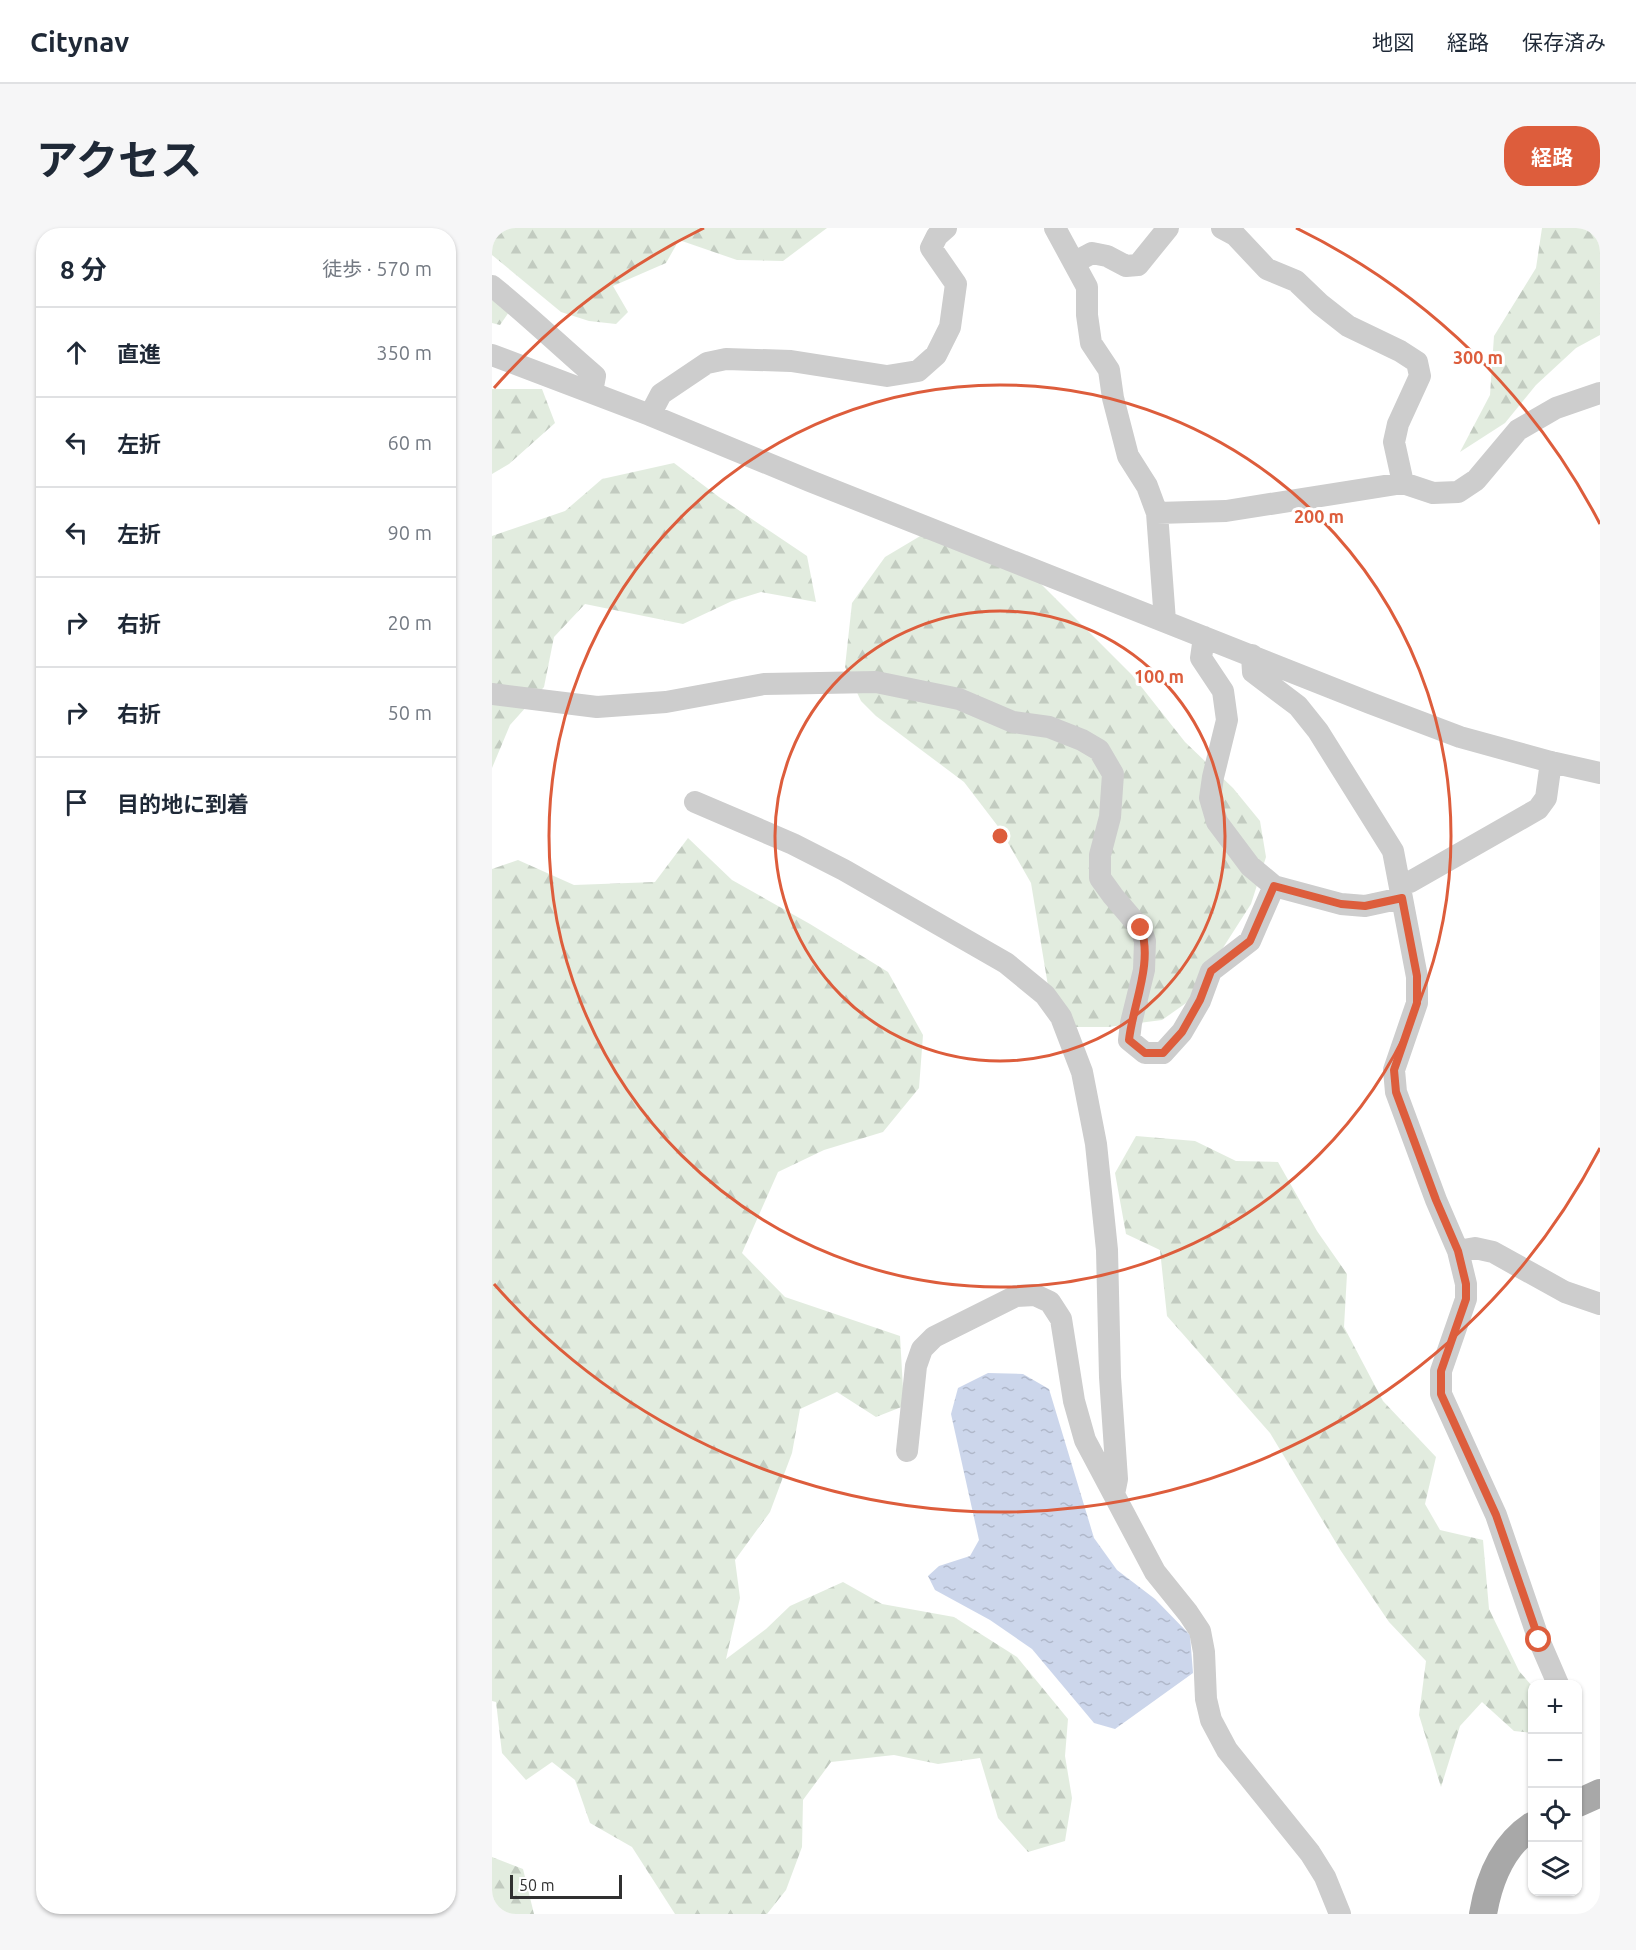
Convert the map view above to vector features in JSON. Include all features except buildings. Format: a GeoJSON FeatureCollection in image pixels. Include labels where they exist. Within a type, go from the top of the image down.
{"type":"FeatureCollection","features":[{"type":"Feature","properties":{"kind":"main road"},"geometry":{"type":"LineString","coordinates":[[1582,1801],[1600,1793]]}},
{"type":"Feature","properties":{"kind":"main road"},"geometry":{"type":"LineString","coordinates":[[1483,1914],[1498,1863],[1508,1846],[1528,1829]]}},
{"type":"Feature","properties":{"kind":"street"},"geometry":{"type":"LineString","coordinates":[[650,415],[661,394],[706,363],[726,359],[791,362],[887,376],[918,371],[936,355],[950,327],[956,284],[931,248],[937,236],[946,228]]}},
{"type":"Feature","properties":{"kind":"street"},"geometry":{"type":"LineString","coordinates":[[1055,228],[1087,287],[1090,343],[1109,370],[1113,398],[1128,456],[1147,486],[1157,513],[1165,621]]}},
{"type":"Feature","properties":{"kind":"street"},"geometry":{"type":"LineString","coordinates":[[1075,262],[1092,253],[1107,256],[1126,266],[1138,265],[1168,228]]}},
{"type":"Feature","properties":{"kind":"street"},"geometry":{"type":"LineString","coordinates":[[1222,228],[1234,235],[1267,269],[1296,281],[1348,326],[1418,362],[1420,376],[1398,424],[1394,442],[1403,483]]}},
{"type":"Feature","properties":{"kind":"street"},"geometry":{"type":"LineString","coordinates":[[492,286],[533,319],[557,344],[595,376],[592,392]]}},
{"type":"Feature","properties":{"kind":"street"},"geometry":{"type":"LineString","coordinates":[[492,355],[592,392],[810,481],[1460,737],[1600,773]]}},
{"type":"Feature","properties":{"kind":"street"},"geometry":{"type":"LineString","coordinates":[[1157,513],[1226,511],[1403,483],[1434,493],[1458,492],[1476,480],[1518,430],[1556,408],[1600,393]]}},
{"type":"Feature","properties":{"kind":"street"},"geometry":{"type":"LineString","coordinates":[[1204,637],[1201,658],[1223,691],[1227,720],[1210,798],[1214,814],[1217,822],[1250,866],[1274,886],[1341,904],[1365,906],[1401,891],[1410,882],[1538,809],[1546,798],[1551,762]]}},
{"type":"Feature","properties":{"kind":"street"},"geometry":{"type":"LineString","coordinates":[[1252,655],[1253,672],[1298,706],[1318,731],[1393,851],[1417,976],[1417,1003],[1394,1070],[1396,1092],[1436,1200],[1458,1251],[1466,1284],[1466,1299],[1441,1371],[1441,1394],[1496,1515],[1539,1640],[1556,1680]]}},
{"type":"Feature","properties":{"kind":"street"},"geometry":{"type":"LineString","coordinates":[[492,694],[597,707],[666,702],[764,684],[876,682],[959,699],[1013,722],[1049,726],[1082,740],[1099,750],[1113,774],[1110,817],[1100,855],[1100,878],[1141,928],[1145,941],[1144,970],[1129,1040],[1145,1053],[1163,1053],[1182,1032],[1200,1000],[1211,971],[1250,941],[1274,886]]}},
{"type":"Feature","properties":{"kind":"street"},"geometry":{"type":"LineString","coordinates":[[694,802],[793,844],[844,870],[1006,963],[1045,995],[1061,1017],[1082,1072],[1096,1144],[1107,1250],[1110,1377],[1117,1479],[1114,1494]]}},
{"type":"Feature","properties":{"kind":"street"},"geometry":{"type":"LineString","coordinates":[[1458,1251],[1475,1248],[1493,1252],[1565,1292],[1600,1304]]}},
{"type":"Feature","properties":{"kind":"street"},"geometry":{"type":"LineString","coordinates":[[907,1451],[916,1366],[922,1349],[934,1337],[1016,1296],[1035,1295],[1050,1302],[1061,1319],[1074,1401],[1085,1440],[1155,1572],[1200,1631],[1204,1652],[1206,1700],[1211,1720],[1227,1750],[1310,1853],[1325,1877],[1340,1914]]}},
{"type":"Feature","properties":{"kind":"green space"},"geometry":{"type":"Polygon","coordinates":[[[492,228],[827,228],[783,261],[737,260],[679,240],[666,263],[613,286],[628,312],[616,324],[589,321],[561,312],[492,255],[492,228]]]}},
{"type":"Feature","properties":{"kind":"green space"},"geometry":{"type":"Polygon","coordinates":[[[1542,228],[1600,228],[1600,335],[1576,348],[1536,385],[1505,423],[1460,452],[1490,395],[1494,336],[1536,268],[1542,228]]]}},
{"type":"Feature","properties":{"kind":"green space"},"geometry":{"type":"Polygon","coordinates":[[[492,300],[509,312],[500,325],[492,323],[492,300]]]}},
{"type":"Feature","properties":{"kind":"green space"},"geometry":{"type":"Polygon","coordinates":[[[492,389],[542,389],[555,423],[509,464],[492,474],[492,389]]]}},
{"type":"Feature","properties":{"kind":"green space"},"geometry":{"type":"Polygon","coordinates":[[[674,463],[719,497],[807,556],[816,602],[761,592],[732,601],[683,624],[585,604],[554,637],[544,687],[510,725],[492,768],[492,536],[565,511],[602,479],[674,463]]]}},
{"type":"Feature","properties":{"kind":"green space"},"geometry":{"type":"Polygon","coordinates":[[[927,532],[1008,551],[1132,675],[1185,742],[1233,788],[1260,821],[1266,857],[1251,904],[1189,1001],[1162,1020],[1108,1027],[1065,1027],[1051,1004],[1031,883],[1000,829],[964,782],[876,716],[861,701],[845,667],[852,603],[885,557],[927,532]]]}},
{"type":"Feature","properties":{"kind":"green space"},"geometry":{"type":"Polygon","coordinates":[[[688,838],[732,880],[888,972],[923,1035],[919,1088],[883,1132],[824,1150],[778,1172],[742,1253],[785,1297],[900,1336],[904,1406],[876,1417],[837,1392],[800,1409],[792,1453],[770,1512],[735,1560],[740,1598],[726,1659],[766,1629],[790,1606],[843,1582],[882,1604],[954,1617],[1017,1657],[1068,1719],[1065,1756],[1072,1798],[1065,1841],[1028,1852],[998,1818],[980,1758],[938,1764],[894,1755],[831,1762],[803,1800],[802,1847],[786,1890],[767,1914],[675,1914],[632,1847],[590,1823],[575,1780],[552,1762],[526,1780],[502,1753],[496,1702],[492,1701],[492,869],[518,860],[574,885],[655,882],[688,838]]]}},
{"type":"Feature","properties":{"kind":"green space"},"geometry":{"type":"Polygon","coordinates":[[[1136,1136],[1195,1141],[1236,1161],[1278,1162],[1317,1231],[1347,1274],[1344,1327],[1383,1401],[1436,1457],[1425,1504],[1440,1530],[1483,1540],[1489,1609],[1519,1671],[1528,1681],[1528,1733],[1514,1731],[1482,1702],[1460,1726],[1441,1787],[1419,1715],[1426,1661],[1389,1622],[1341,1551],[1270,1433],[1167,1316],[1160,1250],[1126,1234],[1115,1173],[1136,1136]]]}},
{"type":"Feature","properties":{"kind":"green space"},"geometry":{"type":"Polygon","coordinates":[[[492,1857],[523,1869],[534,1914],[492,1914],[492,1857]]]}},
{"type":"Feature","properties":{"kind":"water"},"geometry":{"type":"Polygon","coordinates":[[[988,1373],[1023,1374],[1049,1389],[1094,1538],[1117,1570],[1155,1599],[1190,1635],[1193,1673],[1115,1729],[1094,1723],[1032,1649],[990,1620],[935,1590],[928,1576],[939,1566],[970,1556],[979,1540],[951,1414],[958,1388],[988,1373]]]}},
{"type":"Feature","properties":{"kind":"route"},"geometry":{"type":"LineString","coordinates":[[1141,928],[1145,941],[1144,970],[1129,1040],[1145,1053],[1163,1053],[1182,1032],[1200,1000],[1211,971],[1250,941],[1274,886],[1341,904],[1365,906],[1402,898],[1417,976],[1417,1003],[1394,1070],[1396,1092],[1436,1200],[1458,1251],[1466,1284],[1466,1299],[1441,1371],[1441,1394],[1496,1515],[1539,1640]]}}]}
